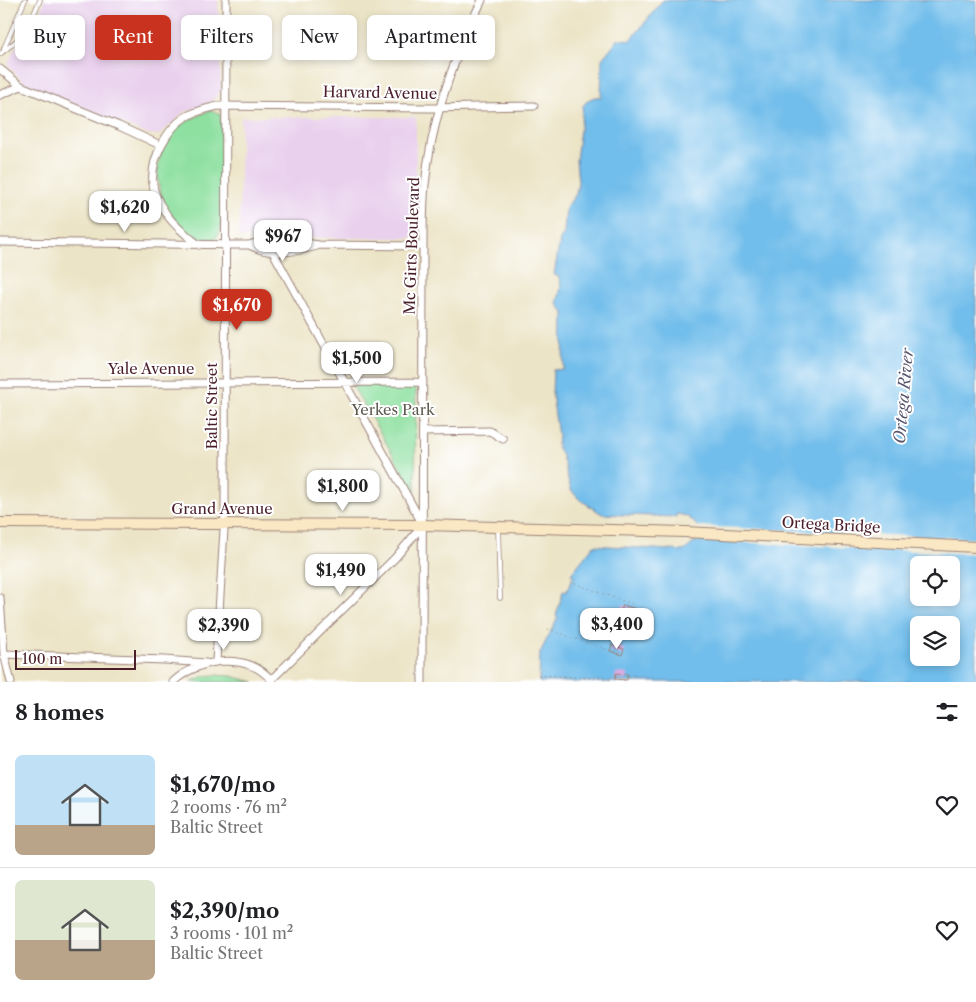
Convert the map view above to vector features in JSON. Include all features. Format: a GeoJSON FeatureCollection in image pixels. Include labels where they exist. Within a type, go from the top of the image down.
{"type":"FeatureCollection","features":[{"type":"Feature","properties":{"kind":"main road","name":"Grand Avenue"},"geometry":{"type":"LineString","coordinates":[[0,523],[423,525],[685,532]]}},
{"type":"Feature","properties":{"kind":"main road","name":"Ortega Bridge"},"geometry":{"type":"LineString","coordinates":[[685,532],[976,547]]}},
{"type":"Feature","properties":{"kind":"street","name":"Baltic Street"},"geometry":{"type":"LineString","coordinates":[[216,661],[224,524],[226,0]]}},
{"type":"Feature","properties":{"kind":"street","name":"Mc Girts Boulevard"},"geometry":{"type":"LineString","coordinates":[[422,682],[423,246],[426,184],[434,132],[441,108],[464,37],[482,0]]}},
{"type":"Feature","properties":{"kind":"street"},"geometry":{"type":"LineString","coordinates":[[0,69],[21,86],[160,145],[153,182],[155,193],[162,208],[174,224],[198,244]]}},
{"type":"Feature","properties":{"kind":"street"},"geometry":{"type":"LineString","coordinates":[[0,95],[21,86]]}},
{"type":"Feature","properties":{"kind":"street","name":"Harvard Avenue"},"geometry":{"type":"LineString","coordinates":[[160,145],[174,127],[188,115],[226,106],[441,108],[534,106]]}},
{"type":"Feature","properties":{"kind":"street"},"geometry":{"type":"LineString","coordinates":[[0,242],[249,245],[259,242],[319,245],[423,246]]}},
{"type":"Feature","properties":{"kind":"street"},"geometry":{"type":"LineString","coordinates":[[249,245],[259,250],[273,252],[301,250],[319,245]]}},
{"type":"Feature","properties":{"kind":"street"},"geometry":{"type":"LineString","coordinates":[[173,682],[184,673],[216,661],[232,662],[255,668],[273,681],[395,558],[423,525],[273,252]]}},
{"type":"Feature","properties":{"kind":"street","name":"Yale Avenue"},"geometry":{"type":"LineString","coordinates":[[0,384],[423,382]]}},
{"type":"Feature","properties":{"kind":"street"},"geometry":{"type":"LineString","coordinates":[[423,432],[490,430],[503,439]]}},
{"type":"Feature","properties":{"kind":"street"},"geometry":{"type":"LineString","coordinates":[[0,598],[4,654],[10,682]]}},
{"type":"Feature","properties":{"kind":"street"},"geometry":{"type":"LineString","coordinates":[[4,654],[164,660],[206,664]]}},
{"type":"Feature","properties":{"kind":"lane"},"geometry":{"type":"LineString","coordinates":[[2,52],[25,0]]}},
{"type":"Feature","properties":{"kind":"lane"},"geometry":{"type":"LineString","coordinates":[[2,52],[25,34],[40,0]]}},
{"type":"Feature","properties":{"kind":"lane"},"geometry":{"type":"LineString","coordinates":[[498,527],[500,598]]}},
{"type":"Feature","properties":{"kind":"path"},"geometry":{"type":"LineString","coordinates":[[570,582],[635,605]]}},
{"type":"Feature","properties":{"kind":"path"},"geometry":{"type":"LineString","coordinates":[[548,630],[619,654],[618,656]]}},
{"type":"Feature","properties":{"kind":"path"},"geometry":{"type":"LineString","coordinates":[[539,675],[624,680],[624,682]]}},
{"type":"Feature","properties":{"kind":"shaded area"},"geometry":{"type":"Polygon","coordinates":[[[45,0],[218,0],[218,15],[181,15],[181,60],[220,60],[221,91],[211,102],[183,113],[159,135],[146,134],[24,82],[7,65],[15,48],[15,60],[85,60],[85,15],[38,15],[45,0]]]}},
{"type":"Feature","properties":{"kind":"shaded area"},"geometry":{"type":"Polygon","coordinates":[[[241,117],[416,117],[416,232],[410,238],[239,238],[241,117]]]}},
{"type":"Feature","properties":{"kind":"green space"},"geometry":{"type":"Polygon","coordinates":[[[211,110],[220,114],[221,119],[221,228],[216,238],[206,239],[197,237],[189,232],[172,216],[161,192],[158,180],[158,167],[160,155],[174,132],[187,122],[211,110]]]}},
{"type":"Feature","properties":{"kind":"green space","name":"Yerkes Park"},"geometry":{"type":"Polygon","coordinates":[[[352,385],[416,386],[415,492],[352,385]]]}},
{"type":"Feature","properties":{"kind":"green space"},"geometry":{"type":"Polygon","coordinates":[[[205,676],[231,676],[254,682],[190,682],[205,676]]]}},
{"type":"Feature","properties":{"kind":"water","name":"Ortega River"},"geometry":{"type":"Polygon","coordinates":[[[663,0],[976,0],[976,682],[539,682],[540,653],[558,617],[556,616],[563,591],[566,592],[574,576],[571,574],[594,545],[684,551],[696,541],[697,526],[685,516],[676,514],[676,517],[602,514],[579,499],[571,490],[562,456],[557,446],[558,436],[552,394],[553,370],[563,369],[564,313],[557,303],[560,279],[554,275],[560,240],[564,233],[566,208],[576,194],[578,182],[576,160],[583,106],[591,98],[601,97],[602,59],[618,39],[631,40],[663,0]]]}},
{"type":"Feature","properties":{"kind":"pier"},"geometry":{"type":"Polygon","coordinates":[[[694,526],[976,539],[976,554],[693,540],[694,526]]]}},
{"type":"Feature","properties":{"kind":"building"},"geometry":{"type":"Polygon","coordinates":[[[623,605],[636,609],[634,615],[621,611],[623,605]]]}},
{"type":"Feature","properties":{"kind":"building"},"geometry":{"type":"Polygon","coordinates":[[[612,645],[624,649],[622,655],[610,651],[612,645]]]}},
{"type":"Feature","properties":{"kind":"building"},"geometry":{"type":"Polygon","coordinates":[[[616,673],[628,674],[627,680],[615,679],[616,673]]]}}]}
